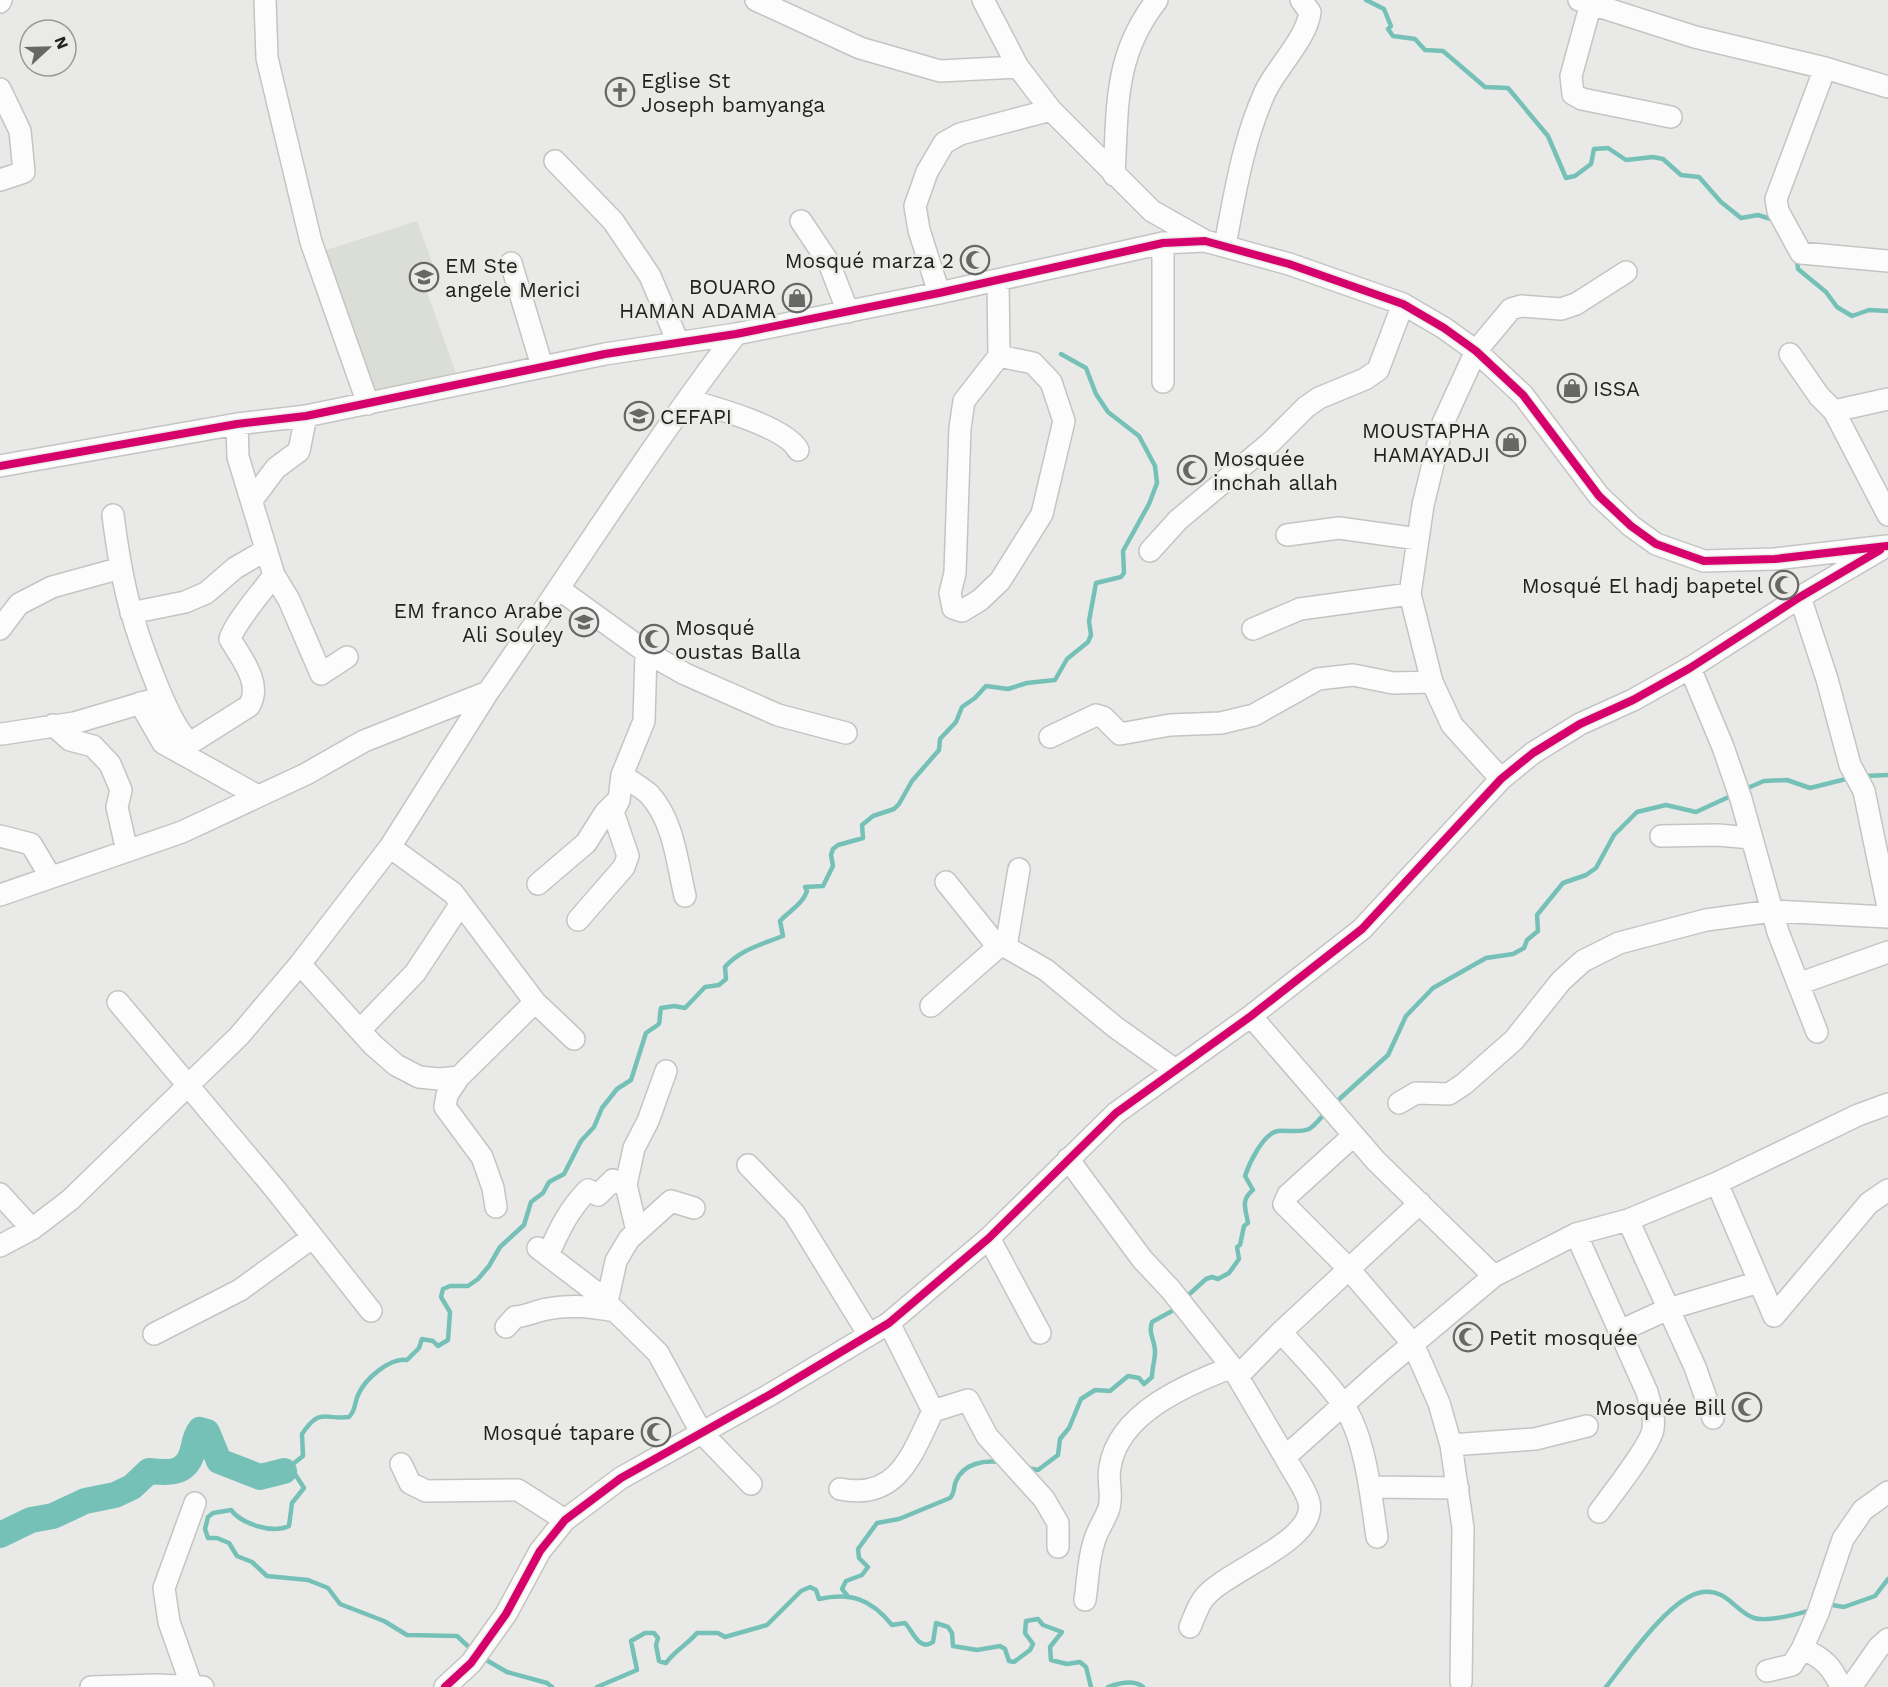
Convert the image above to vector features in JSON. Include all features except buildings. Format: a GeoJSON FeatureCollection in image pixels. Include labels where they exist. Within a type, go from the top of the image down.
{"type":"FeatureCollection","features":[{"type":"Feature","properties":{"kind":"street"},"geometry":{"type":"LineString","coordinates":[[265,0],[267,58],[305,220],[368,404]]}},
{"type":"Feature","properties":{"kind":"street"},"geometry":{"type":"LineString","coordinates":[[756,0],[860,48],[940,71],[1018,67]]}},
{"type":"Feature","properties":{"kind":"street"},"geometry":{"type":"LineString","coordinates":[[983,0],[1018,67],[1051,110],[1152,211],[1215,243],[1403,304],[1444,328],[1476,351],[1523,395],[1599,496],[1631,526],[1656,544],[1704,561],[1775,559],[1888,546]]}},
{"type":"Feature","properties":{"kind":"street"},"geometry":{"type":"LineString","coordinates":[[994,22],[1000,0]]}},
{"type":"Feature","properties":{"kind":"street"},"geometry":{"type":"LineString","coordinates":[[1114,175],[1119,89],[1127,49],[1140,22],[1157,0]]}},
{"type":"Feature","properties":{"kind":"street"},"geometry":{"type":"LineString","coordinates":[[1215,243],[1245,146],[1265,93],[1278,66],[1308,24],[1310,12],[1301,0]]}},
{"type":"Feature","properties":{"kind":"street"},"geometry":{"type":"LineString","coordinates":[[1671,117],[1582,99],[1573,94],[1571,76],[1585,1],[1695,37],[1825,68],[1888,87]]}},
{"type":"Feature","properties":{"kind":"street"},"geometry":{"type":"LineString","coordinates":[[1825,68],[1776,199],[1779,211],[1801,253],[1888,261]]}},
{"type":"Feature","properties":{"kind":"street"},"geometry":{"type":"LineString","coordinates":[[0,89],[20,132],[24,172],[0,180]]}},
{"type":"Feature","properties":{"kind":"street"},"geometry":{"type":"LineString","coordinates":[[939,293],[915,206],[927,172],[944,143],[960,134],[1051,110]]}},
{"type":"Feature","properties":{"kind":"street"},"geometry":{"type":"LineString","coordinates":[[555,160],[613,221],[650,276],[678,342]]}},
{"type":"Feature","properties":{"kind":"street"},"geometry":{"type":"LineString","coordinates":[[801,221],[829,263],[848,312]]}},
{"type":"Feature","properties":{"kind":"street"},"geometry":{"type":"LineString","coordinates":[[0,466],[237,424],[306,416],[542,366],[736,334],[939,293],[1163,243],[1215,243]]}},
{"type":"Feature","properties":{"kind":"street"},"geometry":{"type":"LineString","coordinates":[[1163,243],[1163,382]]}},
{"type":"Feature","properties":{"kind":"street"},"geometry":{"type":"LineString","coordinates":[[511,263],[542,366]]}},
{"type":"Feature","properties":{"kind":"street"},"geometry":{"type":"LineString","coordinates":[[1501,779],[1452,725],[1432,682],[1410,594],[1423,505],[1443,423],[1476,351],[1511,309],[1521,306],[1541,309],[1568,306],[1626,272]]}},
{"type":"Feature","properties":{"kind":"street"},"geometry":{"type":"LineString","coordinates":[[998,280],[999,356],[964,401],[960,428],[955,573],[950,593],[953,608],[962,611],[980,600],[1000,581],[1042,514],[1064,421],[1052,382],[1033,363],[999,356]]}},
{"type":"Feature","properties":{"kind":"street"},"geometry":{"type":"LineString","coordinates":[[1150,551],[1178,520],[1270,444],[1306,407],[1319,398],[1365,379],[1378,370],[1403,304]]}},
{"type":"Feature","properties":{"kind":"street"},"geometry":{"type":"LineString","coordinates":[[0,1246],[32,1229],[70,1200],[239,1036],[300,964],[390,847],[488,692],[560,589],[597,530],[736,334]]}},
{"type":"Feature","properties":{"kind":"street"},"geometry":{"type":"LineString","coordinates":[[1790,354],[1819,396],[1834,411],[1888,515]]}},
{"type":"Feature","properties":{"kind":"street"},"geometry":{"type":"LineString","coordinates":[[1834,411],[1888,399]]}},
{"type":"Feature","properties":{"kind":"street"},"geometry":{"type":"LineString","coordinates":[[688,400],[770,429],[795,444],[798,450]]}},
{"type":"Feature","properties":{"kind":"street"},"geometry":{"type":"LineString","coordinates":[[252,500],[276,468],[299,451],[306,416]]}},
{"type":"Feature","properties":{"kind":"street"},"geometry":{"type":"LineString","coordinates":[[237,424],[238,457],[274,575],[289,600],[321,674],[347,657]]}},
{"type":"Feature","properties":{"kind":"street"},"geometry":{"type":"LineString","coordinates":[[113,515],[131,613],[162,697],[183,737],[189,742],[197,740],[249,706],[254,698],[254,684],[230,639],[234,626],[247,613],[274,575]]}},
{"type":"Feature","properties":{"kind":"street"},"geometry":{"type":"LineString","coordinates":[[1287,535],[1338,528],[1418,539]]}},
{"type":"Feature","properties":{"kind":"street"},"geometry":{"type":"LineString","coordinates":[[446,1687],[471,1663],[506,1614],[540,1551],[565,1520],[621,1478],[889,1323],[989,1238],[1116,1113],[1174,1069],[1251,1016],[1362,928],[1426,856],[1501,779],[1533,753],[1580,724],[1633,700],[1690,668],[1800,597],[1888,546]]}},
{"type":"Feature","properties":{"kind":"street"},"geometry":{"type":"LineString","coordinates":[[131,613],[185,602],[206,593],[235,568],[266,550]]}},
{"type":"Feature","properties":{"kind":"street"},"geometry":{"type":"LineString","coordinates":[[0,629],[19,604],[52,587],[121,568]]}},
{"type":"Feature","properties":{"kind":"street"},"geometry":{"type":"LineString","coordinates":[[560,589],[621,630],[646,652],[685,674],[778,716],[846,733]]}},
{"type":"Feature","properties":{"kind":"street"},"geometry":{"type":"LineString","coordinates":[[1253,629],[1300,609],[1410,594]]}},
{"type":"Feature","properties":{"kind":"street"},"geometry":{"type":"LineString","coordinates":[[1800,597],[1850,765],[1857,776],[1871,816],[1888,907]]}},
{"type":"Feature","properties":{"kind":"street"},"geometry":{"type":"LineString","coordinates":[[578,920],[624,867],[628,856],[613,812],[618,800],[622,775],[644,720],[646,652]]}},
{"type":"Feature","properties":{"kind":"street"},"geometry":{"type":"LineString","coordinates":[[1690,668],[1723,747],[1739,794],[1772,911],[1817,1032]]}},
{"type":"Feature","properties":{"kind":"street"},"geometry":{"type":"LineString","coordinates":[[1050,737],[1096,715],[1103,717],[1120,734],[1170,725],[1221,723],[1254,715],[1318,679],[1353,675],[1393,683],[1432,682]]}},
{"type":"Feature","properties":{"kind":"street"},"geometry":{"type":"LineString","coordinates":[[0,895],[182,832],[306,774],[364,741],[488,692]]}},
{"type":"Feature","properties":{"kind":"street"},"geometry":{"type":"LineString","coordinates":[[2,734],[74,723],[162,697]]}},
{"type":"Feature","properties":{"kind":"street"},"geometry":{"type":"LineString","coordinates":[[140,703],[163,743],[258,796]]}},
{"type":"Feature","properties":{"kind":"street"},"geometry":{"type":"LineString","coordinates":[[53,725],[70,740],[93,747],[110,764],[121,790],[117,807],[127,851]]}},
{"type":"Feature","properties":{"kind":"street"},"geometry":{"type":"LineString","coordinates":[[622,775],[648,793],[660,810],[670,831],[685,896]]}},
{"type":"Feature","properties":{"kind":"street"},"geometry":{"type":"LineString","coordinates":[[538,884],[586,843],[605,813],[618,800]]}},
{"type":"Feature","properties":{"kind":"street"},"geometry":{"type":"LineString","coordinates":[[1661,836],[1718,835],[1751,838]]}},
{"type":"Feature","properties":{"kind":"street"},"geometry":{"type":"LineString","coordinates":[[0,836],[31,844],[50,876]]}},
{"type":"Feature","properties":{"kind":"street"},"geometry":{"type":"LineString","coordinates":[[390,847],[441,882],[453,893],[535,1002],[574,1039]]}},
{"type":"Feature","properties":{"kind":"street"},"geometry":{"type":"LineString","coordinates":[[931,1005],[1002,947],[1019,869]]}},
{"type":"Feature","properties":{"kind":"street"},"geometry":{"type":"LineString","coordinates":[[946,882],[1002,947],[1046,970],[1115,1027],[1174,1069]]}},
{"type":"Feature","properties":{"kind":"street"},"geometry":{"type":"LineString","coordinates":[[360,1030],[415,973],[460,905]]}},
{"type":"Feature","properties":{"kind":"street"},"geometry":{"type":"LineString","coordinates":[[1399,1103],[1416,1093],[1449,1094],[1464,1084],[1514,1040],[1561,981],[1583,961],[1619,943],[1706,920],[1772,911],[1888,917]]}},
{"type":"Feature","properties":{"kind":"street"},"geometry":{"type":"LineString","coordinates":[[1798,984],[1888,952]]}},
{"type":"Feature","properties":{"kind":"street"},"geometry":{"type":"LineString","coordinates":[[300,964],[360,1030],[396,1065],[419,1077],[439,1079],[459,1077]]}},
{"type":"Feature","properties":{"kind":"street"},"geometry":{"type":"LineString","coordinates":[[118,1002],[313,1237],[371,1311]]}},
{"type":"Feature","properties":{"kind":"street"},"geometry":{"type":"LineString","coordinates":[[496,1207],[493,1188],[482,1157],[444,1107],[447,1095],[459,1077],[535,1002]]}},
{"type":"Feature","properties":{"kind":"street"},"geometry":{"type":"LineString","coordinates":[[1251,1016],[1350,1131],[1494,1276]]}},
{"type":"Feature","properties":{"kind":"street"},"geometry":{"type":"LineString","coordinates":[[637,1231],[626,1185],[633,1148],[648,1121],[666,1071]]}},
{"type":"Feature","properties":{"kind":"street"},"geometry":{"type":"LineString","coordinates":[[1285,1457],[1343,1404],[1494,1276],[1576,1234],[1629,1220],[1887,1110]]}},
{"type":"Feature","properties":{"kind":"street"},"geometry":{"type":"LineString","coordinates":[[1350,1131],[1288,1195],[1284,1204],[1348,1268],[1413,1344],[1439,1403],[1451,1445],[1463,1528],[1461,1682]]}},
{"type":"Feature","properties":{"kind":"street"},"geometry":{"type":"LineString","coordinates":[[1068,1159],[1142,1259],[1171,1290],[1235,1371],[1309,1503],[1308,1522],[1265,1556],[1237,1571],[1204,1598],[1190,1627]]}},
{"type":"Feature","properties":{"kind":"street"},"geometry":{"type":"LineString","coordinates":[[748,1165],[794,1213],[869,1335]]}},
{"type":"Feature","properties":{"kind":"street"},"geometry":{"type":"LineString","coordinates":[[626,1185],[613,1180],[598,1195],[588,1190],[575,1203],[543,1252],[611,1307],[658,1353],[701,1432],[751,1484]]}},
{"type":"Feature","properties":{"kind":"street"},"geometry":{"type":"LineString","coordinates":[[1717,1183],[1774,1316],[1869,1203],[1888,1190]]}},
{"type":"Feature","properties":{"kind":"street"},"geometry":{"type":"LineString","coordinates":[[0,1194],[32,1229]]}},
{"type":"Feature","properties":{"kind":"street"},"geometry":{"type":"LineString","coordinates":[[611,1307],[616,1261],[628,1239],[671,1201],[694,1208]]}},
{"type":"Feature","properties":{"kind":"street"},"geometry":{"type":"LineString","coordinates":[[1084,1600],[1094,1542],[1109,1509],[1112,1494],[1109,1468],[1120,1440],[1139,1417],[1201,1379],[1235,1371],[1281,1332],[1420,1203]]}},
{"type":"Feature","properties":{"kind":"street"},"geometry":{"type":"LineString","coordinates":[[1629,1220],[1695,1368],[1713,1418]]}},
{"type":"Feature","properties":{"kind":"street"},"geometry":{"type":"LineString","coordinates":[[1576,1234],[1647,1392],[1652,1411],[1653,1431],[1624,1478],[1599,1512]]}},
{"type":"Feature","properties":{"kind":"street"},"geometry":{"type":"LineString","coordinates":[[154,1334],[240,1290],[313,1237]]}},
{"type":"Feature","properties":{"kind":"street"},"geometry":{"type":"LineString","coordinates":[[989,1238],[1040,1333]]}},
{"type":"Feature","properties":{"kind":"street"},"geometry":{"type":"LineString","coordinates":[[1620,1331],[1668,1309],[1759,1282]]}},
{"type":"Feature","properties":{"kind":"street"},"geometry":{"type":"LineString","coordinates":[[506,1327],[514,1317],[530,1315],[545,1309],[582,1305],[611,1307]]}},
{"type":"Feature","properties":{"kind":"street"},"geometry":{"type":"LineString","coordinates":[[889,1323],[933,1411]]}},
{"type":"Feature","properties":{"kind":"street"},"geometry":{"type":"LineString","coordinates":[[1281,1332],[1343,1404],[1359,1443],[1370,1487],[1377,1538]]}},
{"type":"Feature","properties":{"kind":"street"},"geometry":{"type":"LineString","coordinates":[[840,1489],[859,1493],[883,1486],[897,1477],[911,1456],[933,1411],[968,1400],[987,1436],[1044,1498],[1058,1523],[1058,1547]]}},
{"type":"Feature","properties":{"kind":"street"},"geometry":{"type":"LineString","coordinates":[[1451,1445],[1535,1439],[1587,1426]]}},
{"type":"Feature","properties":{"kind":"street"},"geometry":{"type":"LineString","coordinates":[[401,1464],[410,1483],[426,1491],[518,1490],[565,1520]]}},
{"type":"Feature","properties":{"kind":"street"},"geometry":{"type":"LineString","coordinates":[[1370,1487],[1458,1488]]}},
{"type":"Feature","properties":{"kind":"street"},"geometry":{"type":"LineString","coordinates":[[1767,1671],[1792,1665],[1802,1649],[1821,1605],[1843,1539],[1863,1510],[1888,1491]]}},
{"type":"Feature","properties":{"kind":"street"},"geometry":{"type":"LineString","coordinates":[[192,1687],[169,1622],[164,1588],[195,1503]]}},
{"type":"Feature","properties":{"kind":"street"},"geometry":{"type":"LineString","coordinates":[[1851,1687],[1879,1647],[1888,1639]]}},
{"type":"Feature","properties":{"kind":"street"},"geometry":{"type":"LineString","coordinates":[[1802,1649],[1820,1656],[1834,1672],[1841,1687]]}},
{"type":"Feature","properties":{"kind":"street"},"geometry":{"type":"LineString","coordinates":[[92,1687],[203,1687]]}},
{"type":"Feature","properties":{"kind":"shaded area"},"geometry":{"type":"Polygon","coordinates":[[[417,221],[435,270],[421,275],[456,373],[370,398],[320,252],[417,221]]]}},
{"type":"Feature","properties":{"kind":"waterway"},"geometry":{"type":"LineString","coordinates":[[1366,0],[1384,9],[1391,26],[1388,29],[1393,36],[1415,39],[1425,50],[1443,51],[1485,87],[1508,88],[1548,136],[1566,178],[1575,176],[1591,164],[1594,149],[1608,148],[1626,160],[1653,157],[1663,159],[1681,175],[1699,177],[1721,202],[1741,218],[1758,215],[1774,220]]}},
{"type":"Feature","properties":{"kind":"waterway"},"geometry":{"type":"LineString","coordinates":[[1797,259],[1798,269],[1826,292],[1837,307],[1852,316],[1869,310],[1888,311]]}},
{"type":"Feature","properties":{"kind":"waterway"},"geometry":{"type":"LineString","coordinates":[[284,1471],[303,1456],[302,1434],[313,1420],[323,1416],[349,1417],[361,1389],[379,1370],[393,1362],[407,1360],[419,1348],[422,1339],[433,1341],[438,1346],[448,1340],[450,1312],[441,1297],[443,1289],[450,1286],[468,1286],[478,1279],[500,1247],[524,1225],[531,1202],[543,1193],[549,1182],[564,1174],[581,1141],[594,1127],[602,1108],[617,1089],[631,1080],[646,1033],[659,1023],[661,1008],[674,1006],[685,1008],[705,987],[719,985],[726,979],[725,967],[737,956],[783,936],[780,921],[802,900],[807,891],[805,887],[823,886],[833,866],[831,855],[833,849],[838,845],[863,838],[862,825],[873,816],[894,809],[899,804],[912,781],[939,750],[940,739],[956,722],[962,707],[986,686],[1008,689],[1027,683],[1055,680],[1067,659],[1088,642],[1091,635],[1089,621],[1096,583],[1121,577],[1124,573],[1123,551],[1149,504],[1157,483],[1155,466],[1139,436],[1108,412],[1096,394],[1086,368],[1061,354]]}},
{"type":"Feature","properties":{"kind":"waterway"},"geometry":{"type":"LineString","coordinates":[[1864,776],[1888,775]]}},
{"type":"Feature","properties":{"kind":"waterway"},"geometry":{"type":"LineString","coordinates":[[1743,790],[1764,781],[1787,780],[1810,788],[1850,778]]}},
{"type":"Feature","properties":{"kind":"waterway"},"geometry":{"type":"LineString","coordinates":[[1334,1104],[1388,1055],[1406,1016],[1433,988],[1486,958],[1513,954],[1524,948],[1527,940],[1538,931],[1537,915],[1563,883],[1586,875],[1596,868],[1614,835],[1637,812],[1666,805],[1696,812],[1733,795]]}},
{"type":"Feature","properties":{"kind":"waterway"},"geometry":{"type":"LineString","coordinates":[[1184,1299],[1206,1279],[1212,1277],[1218,1279],[1229,1273],[1239,1259],[1237,1247],[1240,1245],[1244,1226],[1248,1223],[1245,1201],[1253,1190],[1245,1176],[1262,1143],[1272,1133],[1278,1131],[1309,1129],[1326,1112]]}},
{"type":"Feature","properties":{"kind":"waterway"},"geometry":{"type":"LineString","coordinates":[[1027,1468],[1038,1470],[1058,1455],[1060,1439],[1069,1428],[1081,1399],[1095,1390],[1110,1391],[1128,1376],[1139,1378],[1144,1384],[1152,1377],[1155,1352],[1152,1322],[1172,1311],[1175,1306]]}},
{"type":"Feature","properties":{"kind":"waterway"},"geometry":{"type":"LineString","coordinates":[[0,1535],[31,1520],[53,1516],[85,1501],[115,1495],[132,1487],[149,1471],[168,1472],[180,1469],[189,1460],[200,1430],[207,1432],[219,1461],[260,1477],[284,1471]]}},
{"type":"Feature","properties":{"kind":"waterway"},"geometry":{"type":"LineString","coordinates":[[847,1595],[842,1589],[846,1581],[862,1575],[868,1567],[859,1558],[858,1549],[877,1523],[899,1519],[950,1498],[964,1470],[981,1462],[1001,1462]]}},
{"type":"Feature","properties":{"kind":"waterway"},"geometry":{"type":"LineString","coordinates":[[284,1471],[293,1471],[304,1488],[292,1503],[289,1526],[274,1529],[258,1526],[242,1520],[231,1510],[213,1513],[208,1517],[205,1529],[208,1538],[217,1538],[229,1543],[237,1556],[252,1562],[267,1576],[308,1580],[328,1588],[340,1604],[384,1621],[407,1635],[457,1636],[472,1650]]}},
{"type":"Feature","properties":{"kind":"waterway"},"geometry":{"type":"LineString","coordinates":[[1826,1604],[1844,1607],[1875,1596],[1888,1579]]}},
{"type":"Feature","properties":{"kind":"waterway"},"geometry":{"type":"LineString","coordinates":[[597,1687],[637,1670],[631,1641],[645,1633],[654,1633],[658,1638],[656,1645],[659,1661],[666,1663],[697,1633],[718,1633],[725,1637],[767,1625],[801,1591],[810,1587],[816,1590],[819,1599],[841,1596],[860,1600],[876,1609],[892,1625],[905,1623],[917,1639],[924,1644],[933,1642],[936,1623],[948,1627],[952,1633],[953,1646],[977,1650],[1000,1646],[1005,1649],[1009,1661],[1014,1662],[1030,1650],[1033,1644],[1025,1633],[1026,1621],[1038,1619],[1043,1625],[1062,1632],[1050,1647],[1051,1660],[1067,1664],[1080,1662],[1086,1667],[1091,1687]]}},
{"type":"Feature","properties":{"kind":"waterway"},"geometry":{"type":"LineString","coordinates":[[1606,1687],[1663,1617],[1690,1596],[1703,1592],[1719,1594],[1748,1615],[1759,1619],[1783,1617],[1813,1609]]}},
{"type":"Feature","properties":{"kind":"waterway"},"geometry":{"type":"LineString","coordinates":[[481,1657],[507,1672],[547,1683],[552,1687]]}},
{"type":"Feature","properties":{"kind":"waterway"},"geometry":{"type":"LineString","coordinates":[[1108,1687],[1131,1682],[1143,1687]]}},
{"type":"Feature","properties":{"kind":"cycle path"},"geometry":{"type":"LineString","coordinates":[[0,466],[237,424],[306,416],[605,354],[736,334],[939,293],[1163,243],[1205,241],[1289,264],[1403,304],[1444,328],[1476,351],[1523,395],[1599,496],[1631,526],[1656,544],[1704,561],[1775,559],[1887,546]]}},
{"type":"Feature","properties":{"kind":"cycle path"},"geometry":{"type":"LineString","coordinates":[[445,1687],[471,1663],[506,1614],[540,1551],[565,1520],[621,1478],[771,1394],[889,1323],[989,1238],[1116,1113],[1251,1016],[1362,929],[1501,779],[1533,753],[1580,724],[1633,700],[1690,668],[1800,597],[1880,550]]}},
{"type":"Feature","properties":{"kind":"place","name":"Eglise St Joseph bamyanga"},"geometry":{"type":"Point","coordinates":[620,92]}},
{"type":"Feature","properties":{"kind":"place","name":"Mosqué marza 2"},"geometry":{"type":"Point","coordinates":[975,260]}},
{"type":"Feature","properties":{"kind":"place","name":"EM Ste angele Merici"},"geometry":{"type":"Point","coordinates":[424,277]}},
{"type":"Feature","properties":{"kind":"place","name":"BOUARO HAMAN ADAMA"},"geometry":{"type":"Point","coordinates":[797,298]}},
{"type":"Feature","properties":{"kind":"place","name":"ISSA"},"geometry":{"type":"Point","coordinates":[1572,388]}},
{"type":"Feature","properties":{"kind":"place","name":"CEFAPI"},"geometry":{"type":"Point","coordinates":[639,416]}},
{"type":"Feature","properties":{"kind":"place","name":"MOUSTAPHA HAMAYADJI"},"geometry":{"type":"Point","coordinates":[1511,442]}},
{"type":"Feature","properties":{"kind":"place","name":"Mosquée inchah allah"},"geometry":{"type":"Point","coordinates":[1192,470]}},
{"type":"Feature","properties":{"kind":"place","name":"Mosqué El hadj bapetel"},"geometry":{"type":"Point","coordinates":[1784,585]}},
{"type":"Feature","properties":{"kind":"place","name":"EM franco Arabe Ali Souley"},"geometry":{"type":"Point","coordinates":[584,622]}},
{"type":"Feature","properties":{"kind":"place","name":"Mosqué oustas Balla"},"geometry":{"type":"Point","coordinates":[654,639]}},
{"type":"Feature","properties":{"kind":"place","name":"Petit mosquée"},"geometry":{"type":"Point","coordinates":[1468,1337]}},
{"type":"Feature","properties":{"kind":"place","name":"Mosquée Bill"},"geometry":{"type":"Point","coordinates":[1747,1407]}},
{"type":"Feature","properties":{"kind":"place","name":"Mosqué tapare"},"geometry":{"type":"Point","coordinates":[656,1432]}}]}
